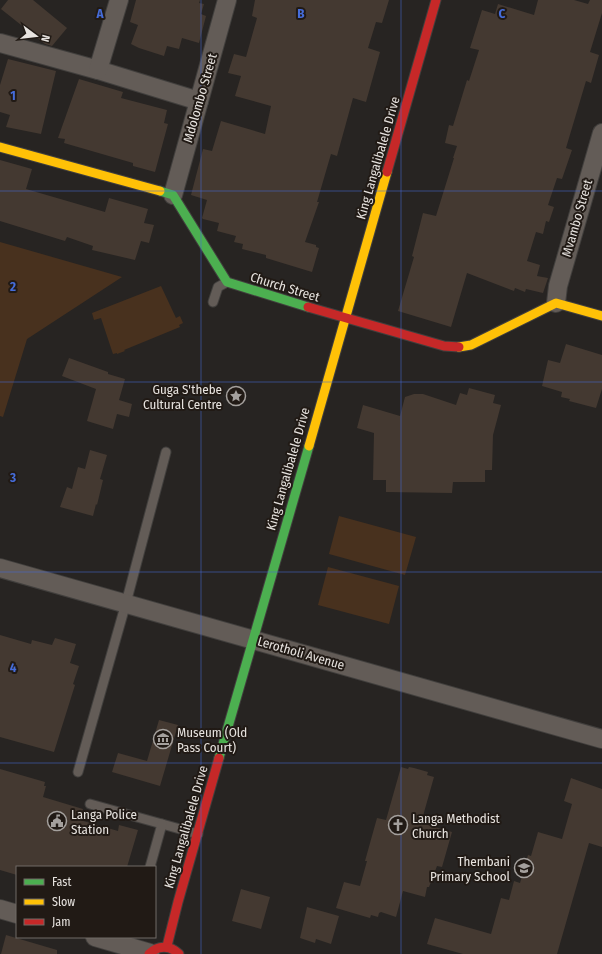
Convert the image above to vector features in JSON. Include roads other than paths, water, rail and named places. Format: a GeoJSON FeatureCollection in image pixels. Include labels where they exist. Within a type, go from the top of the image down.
{"type":"FeatureCollection","features":[{"type":"Feature","properties":{"kind":"street"},"geometry":{"type":"LineString","coordinates":[[98,70],[119,0]]}},
{"type":"Feature","properties":{"kind":"street","name":"Mdolombo Street"},"geometry":{"type":"LineString","coordinates":[[172,195],[227,0]]}},
{"type":"Feature","properties":{"kind":"street","name":"King Langalibalele Drive"},"geometry":{"type":"LineString","coordinates":[[167,946],[436,0]]}},
{"type":"Feature","properties":{"kind":"street"},"geometry":{"type":"LineString","coordinates":[[0,43],[98,70],[199,101]]}},
{"type":"Feature","properties":{"kind":"street","name":"Mvambo Street"},"geometry":{"type":"LineString","coordinates":[[556,303],[558,286],[602,133]]}},
{"type":"Feature","properties":{"kind":"street"},"geometry":{"type":"LineString","coordinates":[[0,147],[172,195],[227,282]]}},
{"type":"Feature","properties":{"kind":"street","name":"Church Street"},"geometry":{"type":"LineString","coordinates":[[227,282],[346,319],[444,346],[458,347],[471,345],[556,303]]}},
{"type":"Feature","properties":{"kind":"street"},"geometry":{"type":"LineString","coordinates":[[556,303],[602,316]]}},
{"type":"Feature","properties":{"kind":"street","name":"Lerotholi Avenue"},"geometry":{"type":"LineString","coordinates":[[0,568],[602,739]]}},
{"type":"Feature","properties":{"kind":"street"},"geometry":{"type":"LineString","coordinates":[[0,909],[16,914]]}},
{"type":"Feature","properties":{"kind":"street"},"geometry":{"type":"LineString","coordinates":[[98,938],[150,954],[159,946],[167,946],[176,950],[179,954]]}},
{"type":"Feature","properties":{"kind":"lane"},"geometry":{"type":"LineString","coordinates":[[213,302],[218,287],[227,282]]}},
{"type":"Feature","properties":{"kind":"lane"},"geometry":{"type":"LineString","coordinates":[[78,772],[126,603],[166,452]]}},
{"type":"Feature","properties":{"kind":"lane"},"geometry":{"type":"LineString","coordinates":[[90,804],[198,834]]}},
{"type":"Feature","properties":{"kind":"lane"},"geometry":{"type":"LineString","coordinates":[[150,866],[162,824]]}},
{"type":"Feature","properties":{"kind":"place","name":"Guga S'thebe Cultural Centre"},"geometry":{"type":"Point","coordinates":[236,396]}},
{"type":"Feature","properties":{"kind":"place","name":"Museum (Old Pass Court)"},"geometry":{"type":"Point","coordinates":[163,739]}},
{"type":"Feature","properties":{"kind":"place","name":"Langa Police Station"},"geometry":{"type":"Point","coordinates":[57,821]}},
{"type":"Feature","properties":{"kind":"place","name":"Langa Methodist Church"},"geometry":{"type":"Point","coordinates":[398,825]}},
{"type":"Feature","properties":{"kind":"place","name":"Thembani Primary School"},"geometry":{"type":"Point","coordinates":[524,868]}}]}
